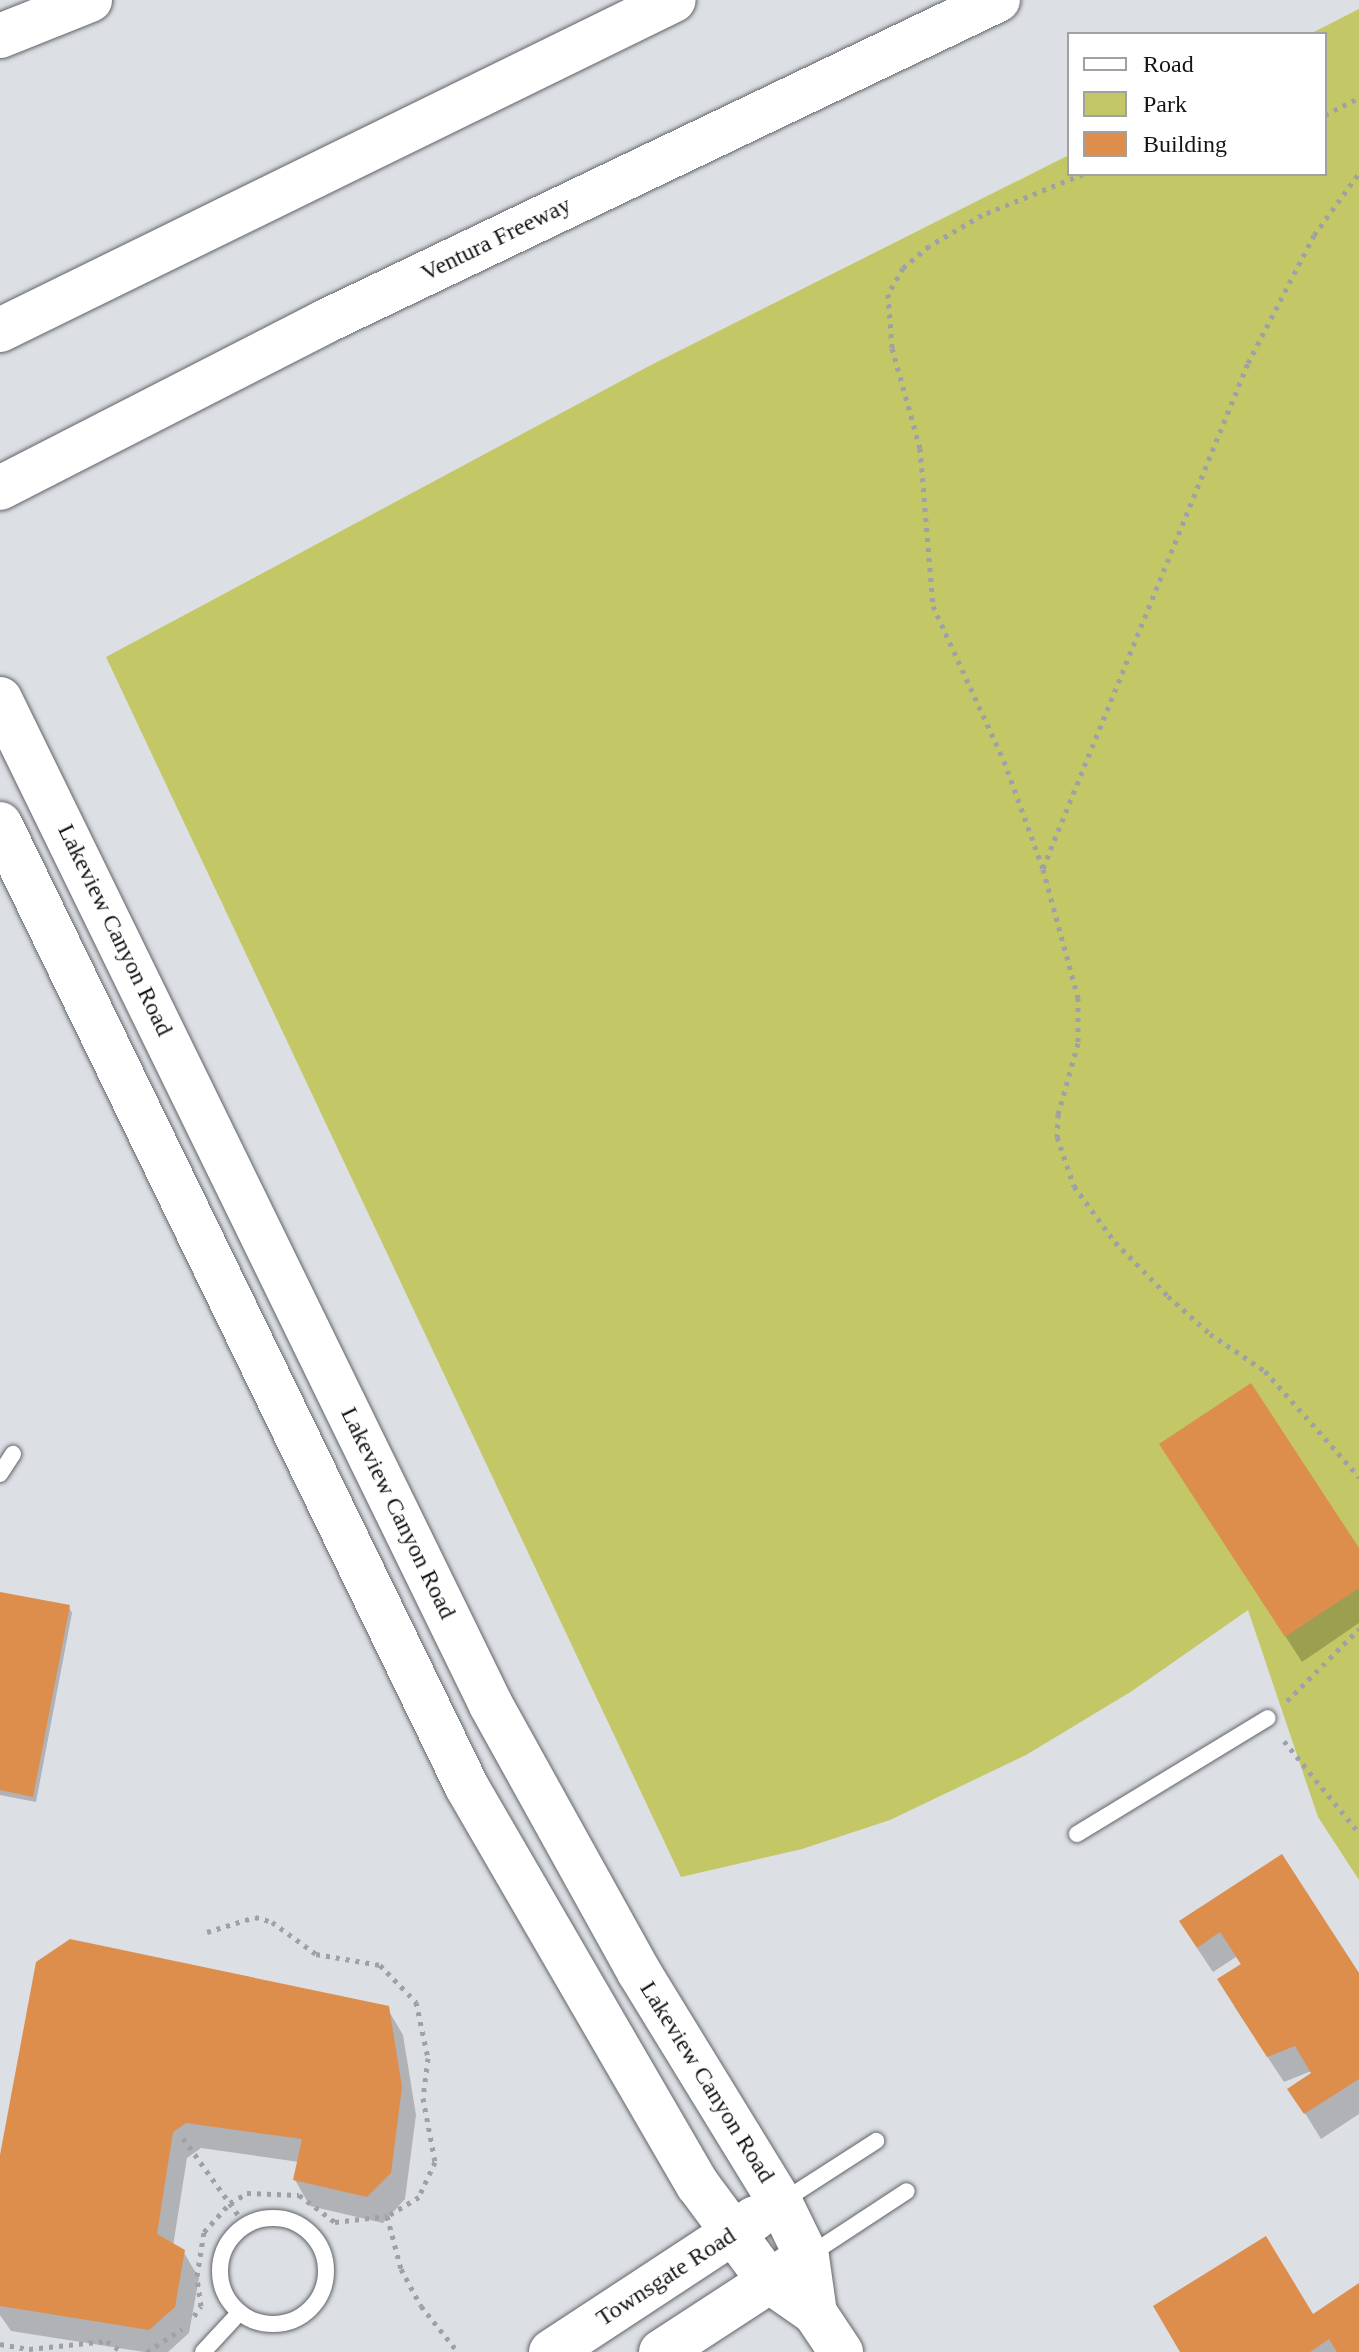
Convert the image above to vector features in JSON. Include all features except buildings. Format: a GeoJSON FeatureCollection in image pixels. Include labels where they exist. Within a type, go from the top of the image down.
{"type":"FeatureCollection","features":[{"type":"Feature","properties":{"kind":"main road"},"geometry":{"type":"LineString","coordinates":[[0,36],[90,0]]}},
{"type":"Feature","properties":{"kind":"main road"},"geometry":{"type":"LineString","coordinates":[[0,330],[674,0]]}},
{"type":"Feature","properties":{"kind":"main road","name":"Ventura Freeway"},"geometry":{"type":"LineString","coordinates":[[0,488],[324,322],[998,0]]}},
{"type":"Feature","properties":{"kind":"main road","name":"Lakeview Canyon Road"},"geometry":{"type":"LineString","coordinates":[[0,699],[491,1705],[639,1972],[780,2202],[807,2257],[815,2313]]}},
{"type":"Feature","properties":{"kind":"main road","name":"Lakeview Canyon Road"},"geometry":{"type":"LineString","coordinates":[[0,824],[467,1787],[690,2172],[731,2233],[769,2281],[815,2313],[841,2352]]}},
{"type":"Feature","properties":{"kind":"main road","name":"Townsgate Road"},"geometry":{"type":"LineString","coordinates":[[551,2352],[780,2202]]}},
{"type":"Feature","properties":{"kind":"main road"},"geometry":{"type":"LineString","coordinates":[[661,2352],[807,2257]]}},
{"type":"Feature","properties":{"kind":"lane"},"geometry":{"type":"LineString","coordinates":[[0,1474],[13,1454]]}},
{"type":"Feature","properties":{"kind":"lane"},"geometry":{"type":"LineString","coordinates":[[1077,1834],[1268,1718]]}},
{"type":"Feature","properties":{"kind":"lane"},"geometry":{"type":"LineString","coordinates":[[780,2202],[876,2141]]}},
{"type":"Feature","properties":{"kind":"lane"},"geometry":{"type":"LineString","coordinates":[[807,2257],[907,2191]]}},
{"type":"Feature","properties":{"kind":"lane"},"geometry":{"type":"LineString","coordinates":[[269,2218],[302,2226],[324,2254],[326,2271],[318,2301],[302,2315],[270,2324],[240,2312],[222,2282],[221,2264],[226,2247],[246,2226],[269,2218]]}},
{"type":"Feature","properties":{"kind":"lane"},"geometry":{"type":"LineString","coordinates":[[203,2352],[240,2312]]}},
{"type":"Feature","properties":{"kind":"path"},"geometry":{"type":"LineString","coordinates":[[1327,114],[1359,98]]}},
{"type":"Feature","properties":{"kind":"path"},"geometry":{"type":"LineString","coordinates":[[1043,869],[1248,363],[1307,247],[1359,173]]}},
{"type":"Feature","properties":{"kind":"path"},"geometry":{"type":"LineString","coordinates":[[1078,176],[982,215],[914,257],[894,280],[887,316],[920,448],[933,606],[1004,761],[1043,869],[1078,998],[1078,1043],[1058,1114],[1062,1161],[1074,1186],[1115,1242],[1210,1334],[1265,1371],[1359,1477]]}},
{"type":"Feature","properties":{"kind":"path"},"geometry":{"type":"LineString","coordinates":[[1359,1629],[1268,1718],[1359,1833]]}},
{"type":"Feature","properties":{"kind":"path"},"geometry":{"type":"LineString","coordinates":[[147,2352],[188,2325],[201,2306],[197,2276],[204,2232],[230,2203],[247,2193],[299,2195],[335,2222],[387,2216],[419,2197],[435,2162],[423,2098],[428,2058],[416,2002],[380,1965],[316,1954],[272,1922],[255,1917],[207,1932]]}},
{"type":"Feature","properties":{"kind":"path"},"geometry":{"type":"LineString","coordinates":[[183,2138],[246,2226]]}},
{"type":"Feature","properties":{"kind":"path"},"geometry":{"type":"LineString","coordinates":[[387,2216],[401,2269],[421,2306],[458,2352]]}},
{"type":"Feature","properties":{"kind":"path"},"geometry":{"type":"LineString","coordinates":[[0,2344],[29,2349],[107,2341],[122,2352]]}},
{"type":"Feature","properties":{"kind":"green space"},"geometry":{"type":"Polygon","coordinates":[[[1359,9],[1359,1880],[1318,1817],[1248,1610],[1132,1691],[1026,1755],[890,1820],[802,1849],[681,1877],[106,657],[651,365],[1067,156],[1067,176],[1327,176],[1327,32],[1314,32],[1359,9]]]}}]}
